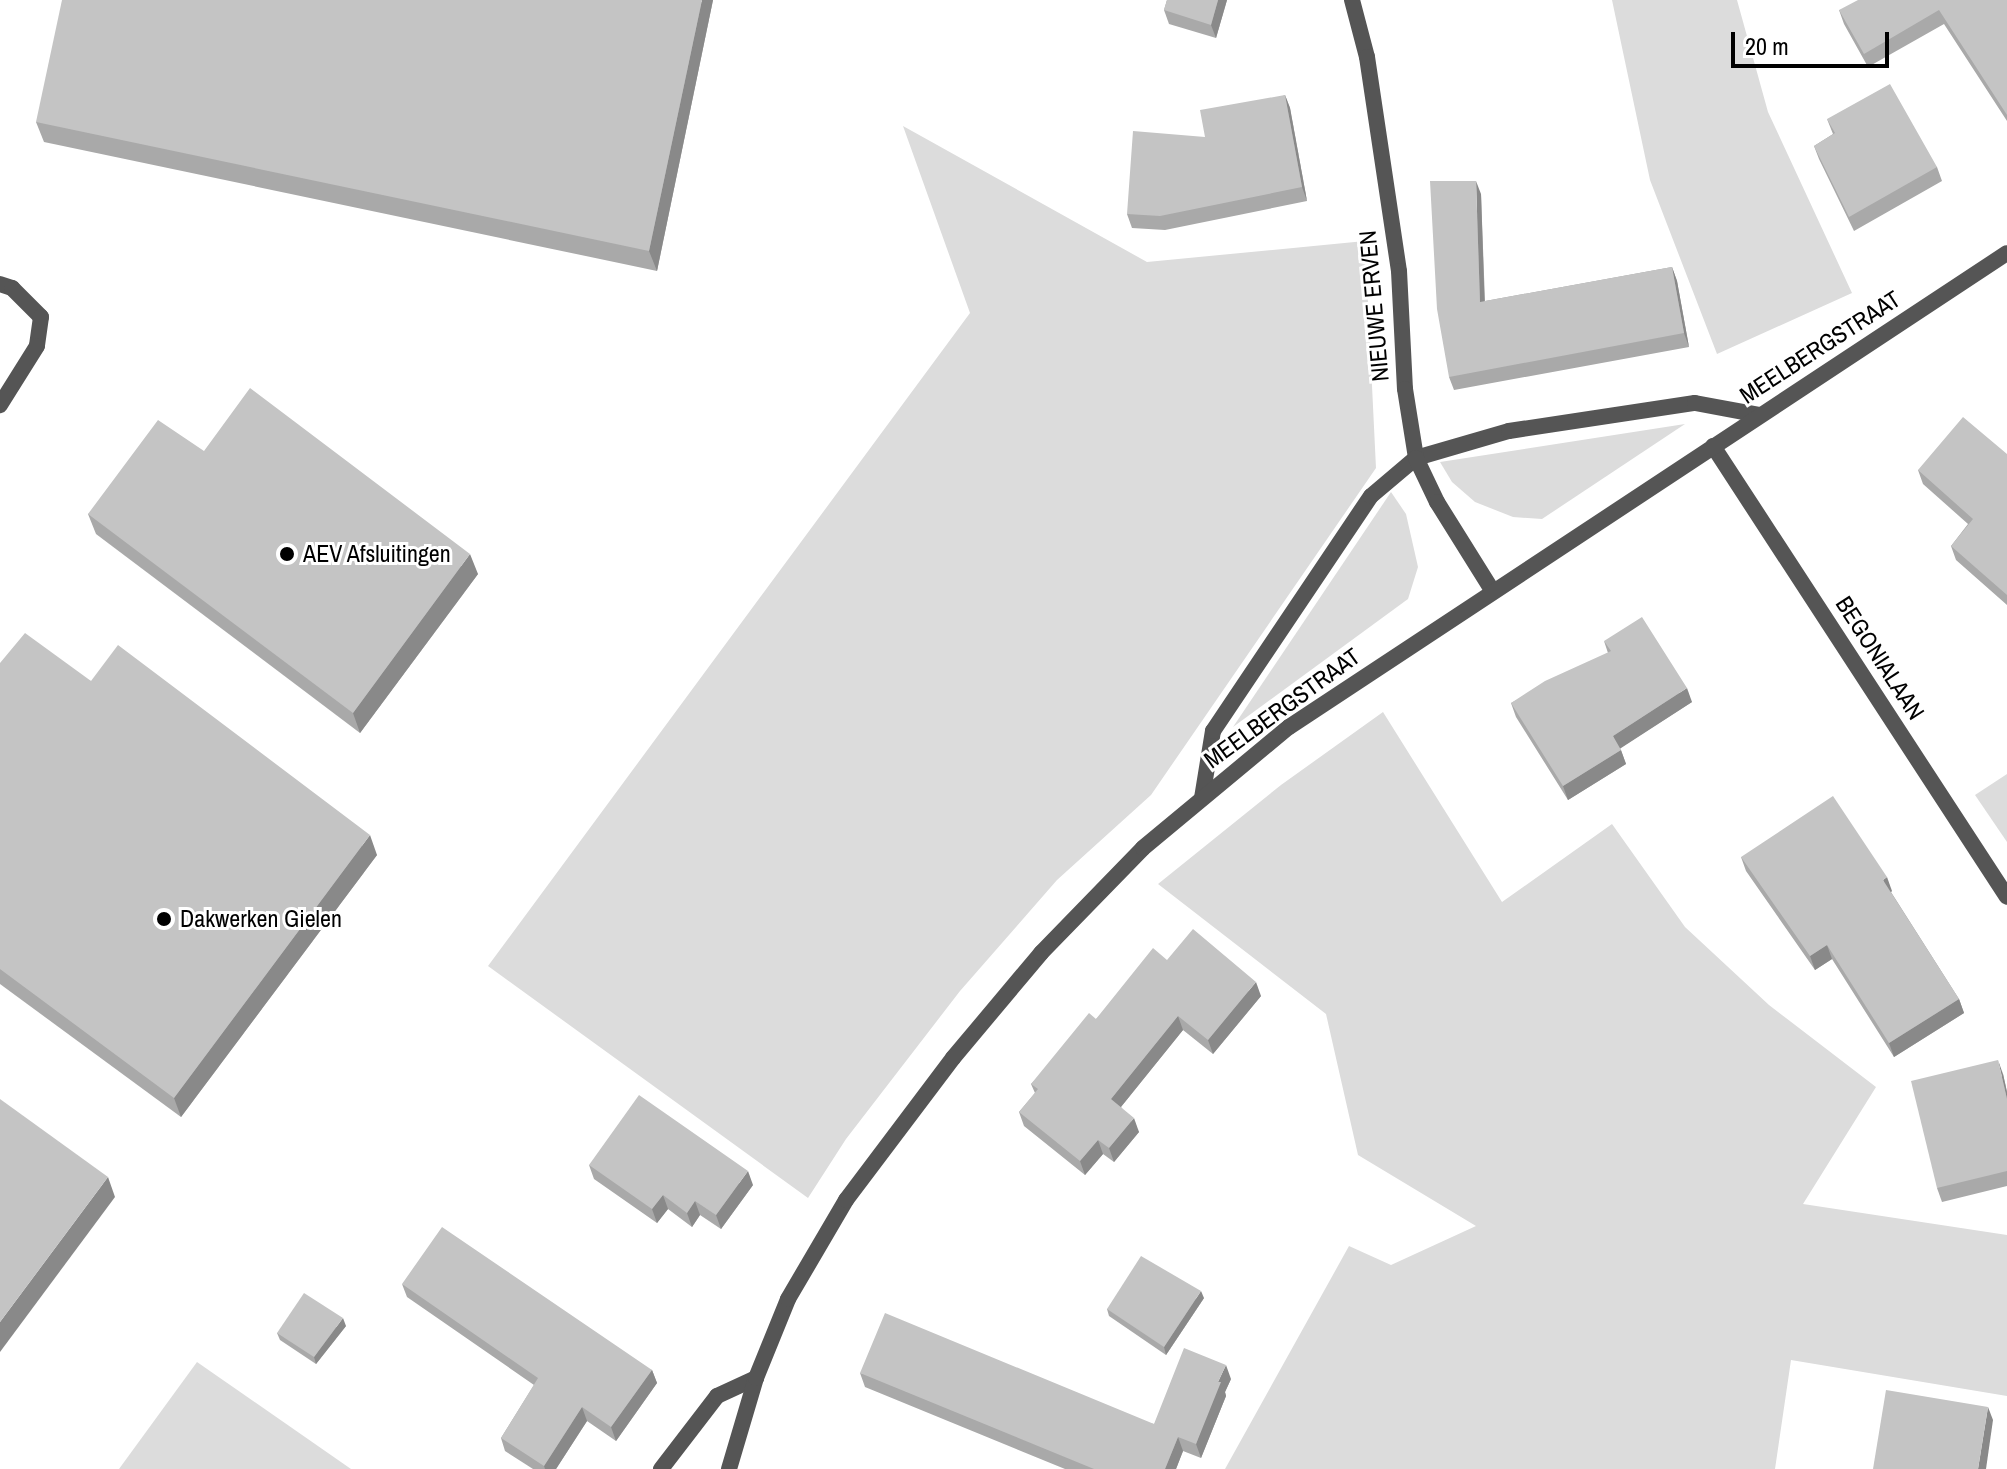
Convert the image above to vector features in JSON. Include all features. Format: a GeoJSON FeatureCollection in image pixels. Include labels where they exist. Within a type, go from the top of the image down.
{"type":"FeatureCollection","features":[{"type":"Feature","properties":{"kind":"street","name":"NIEUWE ERVEN"},"geometry":{"type":"LineString","coordinates":[[1352,0],[1367,57],[1399,271],[1405,389],[1416,458],[1437,502],[1492,590]]}},
{"type":"Feature","properties":{"kind":"street","name":"MEELBERGSTRAAT"},"geometry":{"type":"LineString","coordinates":[[729,1469],[756,1378],[788,1299],[846,1200],[953,1058],[1041,953],[1143,848],[1289,727],[1492,590],[2007,253]]}},
{"type":"Feature","properties":{"kind":"street"},"geometry":{"type":"LineString","coordinates":[[0,284],[12,288],[41,317],[37,346],[0,405]]}},
{"type":"Feature","properties":{"kind":"street"},"geometry":{"type":"LineString","coordinates":[[1202,798],[1213,731],[1371,496],[1416,458],[1509,431],[1695,403],[1759,415]]}},
{"type":"Feature","properties":{"kind":"street","name":"BEGONIALAAN"},"geometry":{"type":"LineString","coordinates":[[1713,446],[2007,897]]}},
{"type":"Feature","properties":{"kind":"street"},"geometry":{"type":"LineString","coordinates":[[661,1469],[717,1396],[756,1378]]}},
{"type":"Feature","properties":{"kind":"shaded area"},"geometry":{"type":"Polygon","coordinates":[[[1612,0],[1737,0],[1768,112],[1852,293],[1717,354],[1650,180],[1612,0]]]}},
{"type":"Feature","properties":{"kind":"shaded area"},"geometry":{"type":"Polygon","coordinates":[[[903,126],[1147,262],[1365,241],[1376,468],[1151,795],[1057,880],[960,991],[846,1139],[808,1198],[488,966],[970,313],[903,126]]]}},
{"type":"Feature","properties":{"kind":"shaded area"},"geometry":{"type":"Polygon","coordinates":[[[1685,424],[1542,519],[1513,517],[1475,502],[1452,482],[1440,462],[1685,424]]]}},
{"type":"Feature","properties":{"kind":"shaded area"},"geometry":{"type":"Polygon","coordinates":[[[1391,492],[1406,514],[1418,567],[1408,599],[1233,727],[1391,492]]]}},
{"type":"Feature","properties":{"kind":"shaded area"},"geometry":{"type":"Polygon","coordinates":[[[1383,712],[1502,902],[1612,824],[1685,927],[1769,1005],[1876,1087],[1803,1204],[2007,1235],[2007,1396],[1791,1360],[1775,1469],[1225,1469],[1349,1246],[1391,1265],[1476,1226],[1358,1155],[1326,1014],[1158,884],[1281,785],[1383,712]]]}},
{"type":"Feature","properties":{"kind":"shaded area"},"geometry":{"type":"Polygon","coordinates":[[[2007,774],[2007,842],[1975,795],[2007,774]]]}},
{"type":"Feature","properties":{"kind":"shaded area"},"geometry":{"type":"Polygon","coordinates":[[[197,1362],[351,1469],[119,1469],[197,1362]]]}},
{"type":"Feature","properties":{"kind":"building"},"geometry":{"type":"Polygon","coordinates":[[[62,0],[702,0],[649,251],[36,122],[62,0]]]}},
{"type":"Feature","properties":{"kind":"building"},"geometry":{"type":"Polygon","coordinates":[[[1167,0],[1218,0],[1211,25],[1164,10],[1167,0]]]}},
{"type":"Feature","properties":{"kind":"building"},"geometry":{"type":"Polygon","coordinates":[[[1858,0],[2007,0],[2007,115],[1939,10],[1864,54],[1839,10],[1858,0]]]}},
{"type":"Feature","properties":{"kind":"building"},"geometry":{"type":"Polygon","coordinates":[[[1890,84],[1937,167],[1849,217],[1814,146],[1835,133],[1827,119],[1890,84]]]}},
{"type":"Feature","properties":{"kind":"building"},"geometry":{"type":"Polygon","coordinates":[[[1285,95],[1302,187],[1160,216],[1127,214],[1133,131],[1205,137],[1200,110],[1285,95]]]}},
{"type":"Feature","properties":{"kind":"building"},"geometry":{"type":"Polygon","coordinates":[[[1430,181],[1476,181],[1480,302],[1672,267],[1684,333],[1449,377],[1437,309],[1430,181]]]}},
{"type":"Feature","properties":{"kind":"building","name":"AEV Afsluitingen"},"geometry":{"type":"Polygon","coordinates":[[[250,388],[470,554],[353,713],[88,514],[158,420],[204,451],[250,388]]]}},
{"type":"Feature","properties":{"kind":"building"},"geometry":{"type":"Polygon","coordinates":[[[1963,417],[2007,454],[2007,595],[1951,546],[1973,519],[1918,470],[1963,417]]]}},
{"type":"Feature","properties":{"kind":"building"},"geometry":{"type":"Polygon","coordinates":[[[1642,617],[1687,688],[1613,736],[1621,750],[1563,786],[1511,703],[1545,681],[1611,651],[1604,641],[1642,617]]]}},
{"type":"Feature","properties":{"kind":"building","name":"Dakwerken Gielen"},"geometry":{"type":"Polygon","coordinates":[[[25,633],[91,681],[118,645],[370,835],[174,1098],[0,969],[0,663],[25,633]]]}},
{"type":"Feature","properties":{"kind":"building"},"geometry":{"type":"Polygon","coordinates":[[[1833,796],[1887,877],[1883,880],[1959,999],[1889,1043],[1827,945],[1810,956],[1741,857],[1833,796]]]}},
{"type":"Feature","properties":{"kind":"building"},"geometry":{"type":"Polygon","coordinates":[[[1193,929],[1256,982],[1208,1040],[1178,1016],[1111,1099],[1134,1118],[1109,1148],[1098,1140],[1080,1161],[1019,1112],[1038,1089],[1031,1084],[1089,1013],[1096,1019],[1153,948],[1167,960],[1193,929]]]}},
{"type":"Feature","properties":{"kind":"building"},"geometry":{"type":"Polygon","coordinates":[[[1998,1060],[2007,1099],[2007,1171],[1937,1188],[1911,1081],[1998,1060]]]}},
{"type":"Feature","properties":{"kind":"building"},"geometry":{"type":"Polygon","coordinates":[[[639,1095],[748,1171],[716,1215],[695,1201],[687,1213],[663,1195],[652,1209],[589,1165],[639,1095]]]}},
{"type":"Feature","properties":{"kind":"building"},"geometry":{"type":"Polygon","coordinates":[[[0,1099],[108,1177],[0,1322],[0,1099]]]}},
{"type":"Feature","properties":{"kind":"building"},"geometry":{"type":"Polygon","coordinates":[[[442,1227],[652,1370],[611,1427],[582,1407],[544,1466],[501,1438],[538,1378],[402,1284],[442,1227]]]}},
{"type":"Feature","properties":{"kind":"building"},"geometry":{"type":"Polygon","coordinates":[[[1141,1256],[1201,1291],[1164,1347],[1107,1309],[1141,1256]]]}},
{"type":"Feature","properties":{"kind":"building"},"geometry":{"type":"Polygon","coordinates":[[[304,1293],[343,1318],[314,1357],[277,1333],[304,1293]]]}},
{"type":"Feature","properties":{"kind":"building"},"geometry":{"type":"Polygon","coordinates":[[[885,1313],[1154,1424],[1184,1348],[1226,1365],[1196,1444],[1178,1437],[1165,1469],[1094,1469],[860,1373],[885,1313]]]}},
{"type":"Feature","properties":{"kind":"building"},"geometry":{"type":"Polygon","coordinates":[[[1886,1390],[1988,1407],[1978,1469],[1873,1469],[1886,1390]]]}},
{"type":"Feature","properties":{"kind":"place","name":"AEV Afsluitingen"},"geometry":{"type":"Point","coordinates":[287,554]}},
{"type":"Feature","properties":{"kind":"place","name":"Dakwerken Gielen"},"geometry":{"type":"Point","coordinates":[164,919]}}]}
